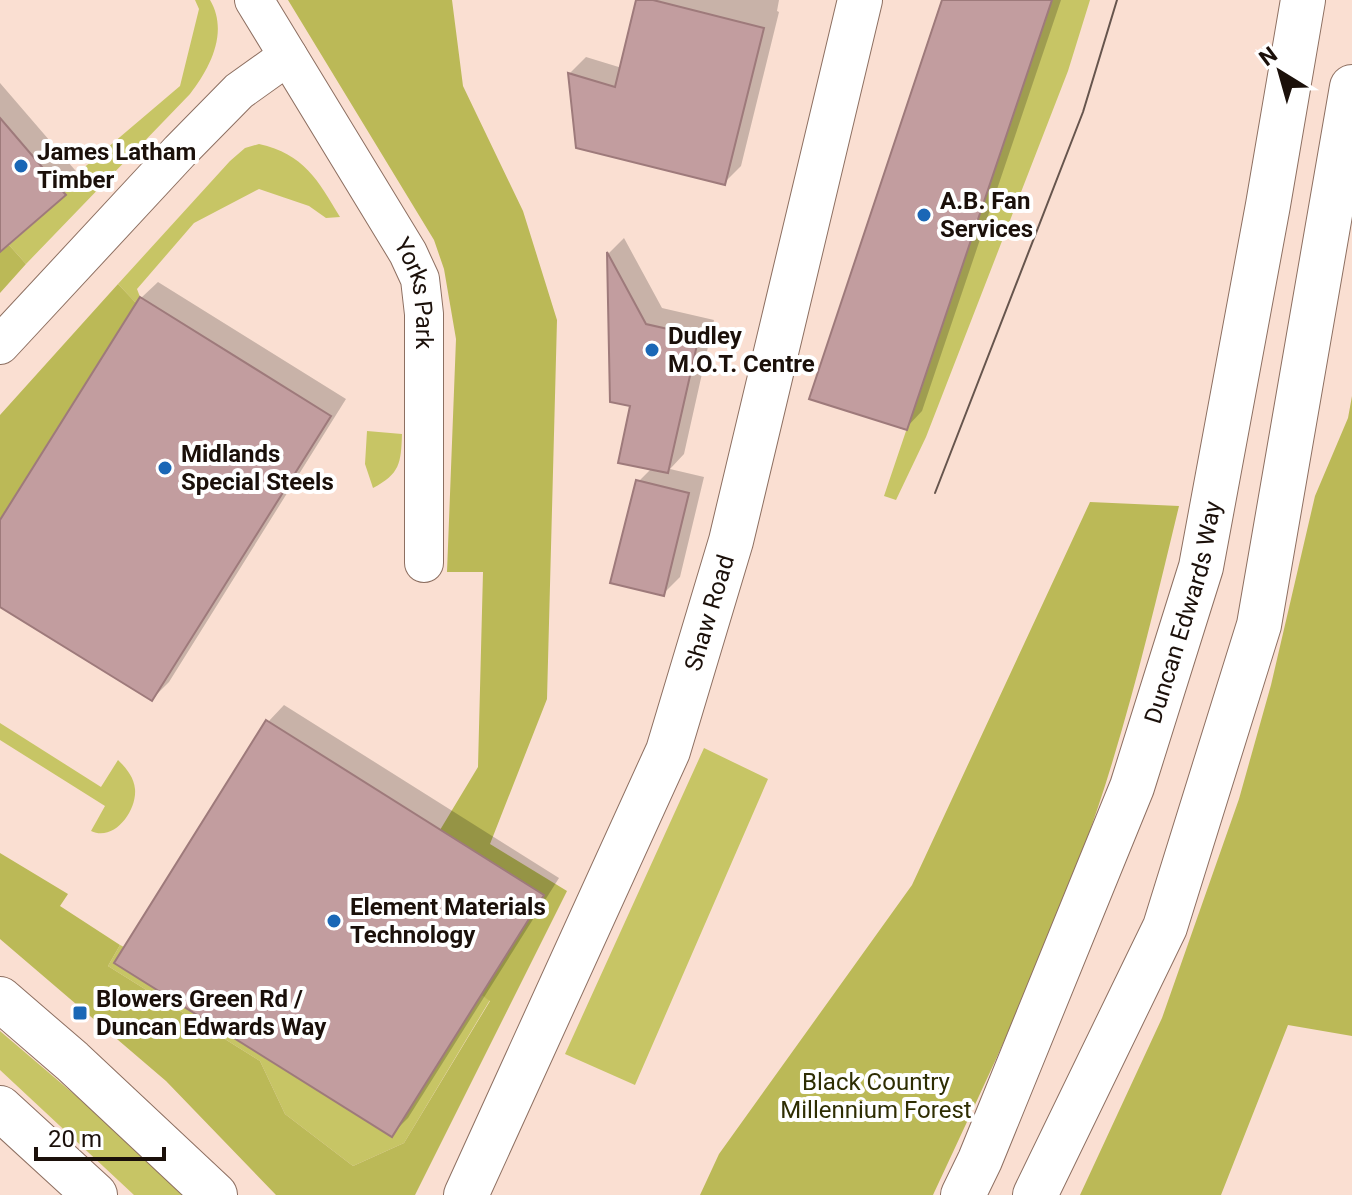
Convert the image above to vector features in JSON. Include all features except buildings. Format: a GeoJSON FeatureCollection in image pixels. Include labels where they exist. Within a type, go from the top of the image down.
{"type":"FeatureCollection","features":[{"type":"Feature","properties":{"kind":"main road","name":"Shaw Road"},"geometry":{"type":"LineString","coordinates":[[466,1195],[668,751],[731,541],[860,0]]}},
{"type":"Feature","properties":{"kind":"main road","name":"Duncan Edwards Way"},"geometry":{"type":"LineString","coordinates":[[963,1195],[1132,787],[1201,567],[1303,0]]}},
{"type":"Feature","properties":{"kind":"main road"},"geometry":{"type":"LineString","coordinates":[[1035,1195],[1165,927],[1259,625],[1352,87]]}},
{"type":"Feature","properties":{"kind":"main road"},"geometry":{"type":"LineString","coordinates":[[0,999],[72,1061],[215,1195]]}},
{"type":"Feature","properties":{"kind":"main road"},"geometry":{"type":"LineString","coordinates":[[0,1108],[95,1195]]}},
{"type":"Feature","properties":{"kind":"street","name":"Yorks Park"},"geometry":{"type":"LineString","coordinates":[[254,0],[408,253],[420,279],[424,314],[424,563]]}},
{"type":"Feature","properties":{"kind":"street"},"geometry":{"type":"LineString","coordinates":[[0,345],[239,91],[288,56]]}},
{"type":"Feature","properties":{"kind":"shaded area"},"geometry":{"type":"Polygon","coordinates":[[[195,0],[210,0],[218,25],[215,49],[197,84],[26,264],[9,245],[66,195],[60,188],[180,86],[199,9],[195,0]]]}},
{"type":"Feature","properties":{"kind":"shaded area"},"geometry":{"type":"Polygon","coordinates":[[[1052,0],[1090,0],[1068,71],[926,437],[896,500],[884,496],[1052,0]]]}},
{"type":"Feature","properties":{"kind":"shaded area"},"geometry":{"type":"Polygon","coordinates":[[[259,144],[288,154],[308,170],[340,217],[326,218],[309,206],[259,189],[194,223],[137,289],[140,297],[136,303],[118,284],[230,161],[245,148],[259,144]]]}},
{"type":"Feature","properties":{"kind":"shaded area"},"geometry":{"type":"Polygon","coordinates":[[[367,431],[402,434],[397,467],[389,478],[373,488],[365,464],[367,431]]]}},
{"type":"Feature","properties":{"kind":"shaded area"},"geometry":{"type":"Polygon","coordinates":[[[0,723],[101,787],[118,760],[127,770],[135,789],[128,815],[108,832],[91,831],[105,806],[0,740],[0,723]]]}},
{"type":"Feature","properties":{"kind":"shaded area"},"geometry":{"type":"Polygon","coordinates":[[[704,748],[768,779],[635,1085],[565,1054],[704,748]]]}},
{"type":"Feature","properties":{"kind":"shaded area"},"geometry":{"type":"Polygon","coordinates":[[[120,945],[124,947],[114,963],[392,1137],[481,995],[490,1000],[404,1143],[353,1166],[285,1114],[260,1061],[108,966],[120,945]]]}},
{"type":"Feature","properties":{"kind":"shaded area"},"geometry":{"type":"Polygon","coordinates":[[[0,1031],[116,1130],[185,1195],[134,1195],[0,1070],[0,1031]]]}},
{"type":"Feature","properties":{"kind":"green space"},"geometry":{"type":"Polygon","coordinates":[[[288,0],[452,0],[463,86],[523,211],[557,320],[547,699],[490,844],[567,891],[415,1195],[276,1195],[166,1081],[0,939],[0,853],[68,894],[60,906],[120,945],[108,966],[260,1061],[285,1114],[353,1166],[404,1143],[490,1001],[481,995],[544,895],[440,830],[478,767],[483,572],[447,572],[456,339],[444,269],[434,240],[288,0]]]}},
{"type":"Feature","properties":{"kind":"green space"},"geometry":{"type":"Polygon","coordinates":[[[9,245],[26,264],[0,293],[0,252],[9,245]]]}},
{"type":"Feature","properties":{"kind":"green space"},"geometry":{"type":"Polygon","coordinates":[[[118,284],[136,303],[0,520],[0,415],[118,284]]]}},
{"type":"Feature","properties":{"kind":"green space"},"geometry":{"type":"Polygon","coordinates":[[[1352,396],[1352,1036],[1288,1025],[1221,1195],[1080,1195],[1162,1018],[1239,799],[1271,685],[1315,496],[1348,418],[1352,396]]]}},
{"type":"Feature","properties":{"kind":"green space","name":"Black Country Millennium Forest"},"geometry":{"type":"Polygon","coordinates":[[[1090,502],[1179,506],[1124,723],[1098,808],[1031,981],[933,1195],[700,1195],[719,1154],[912,885],[1090,502]]]}},
{"type":"Feature","properties":{"kind":"tram line"},"geometry":{"type":"LineString","coordinates":[[935,493],[1083,112],[1117,0]]}},
{"type":"Feature","properties":{"kind":"place","name":"James Latham Timber"},"geometry":{"type":"Point","coordinates":[21,166]}},
{"type":"Feature","properties":{"kind":"place","name":"A.B. Fan Services"},"geometry":{"type":"Point","coordinates":[924,215]}},
{"type":"Feature","properties":{"kind":"place","name":"Dudley M.O.T. Centre"},"geometry":{"type":"Point","coordinates":[652,350]}},
{"type":"Feature","properties":{"kind":"place","name":"Midlands Special Steels"},"geometry":{"type":"Point","coordinates":[165,468]}},
{"type":"Feature","properties":{"kind":"place","name":"Element Materials Technology"},"geometry":{"type":"Point","coordinates":[334,921]}},
{"type":"Feature","properties":{"kind":"place","name":"Blowers Green Rd / Duncan Edwards Way"},"geometry":{"type":"Point","coordinates":[80,1013]}}]}
